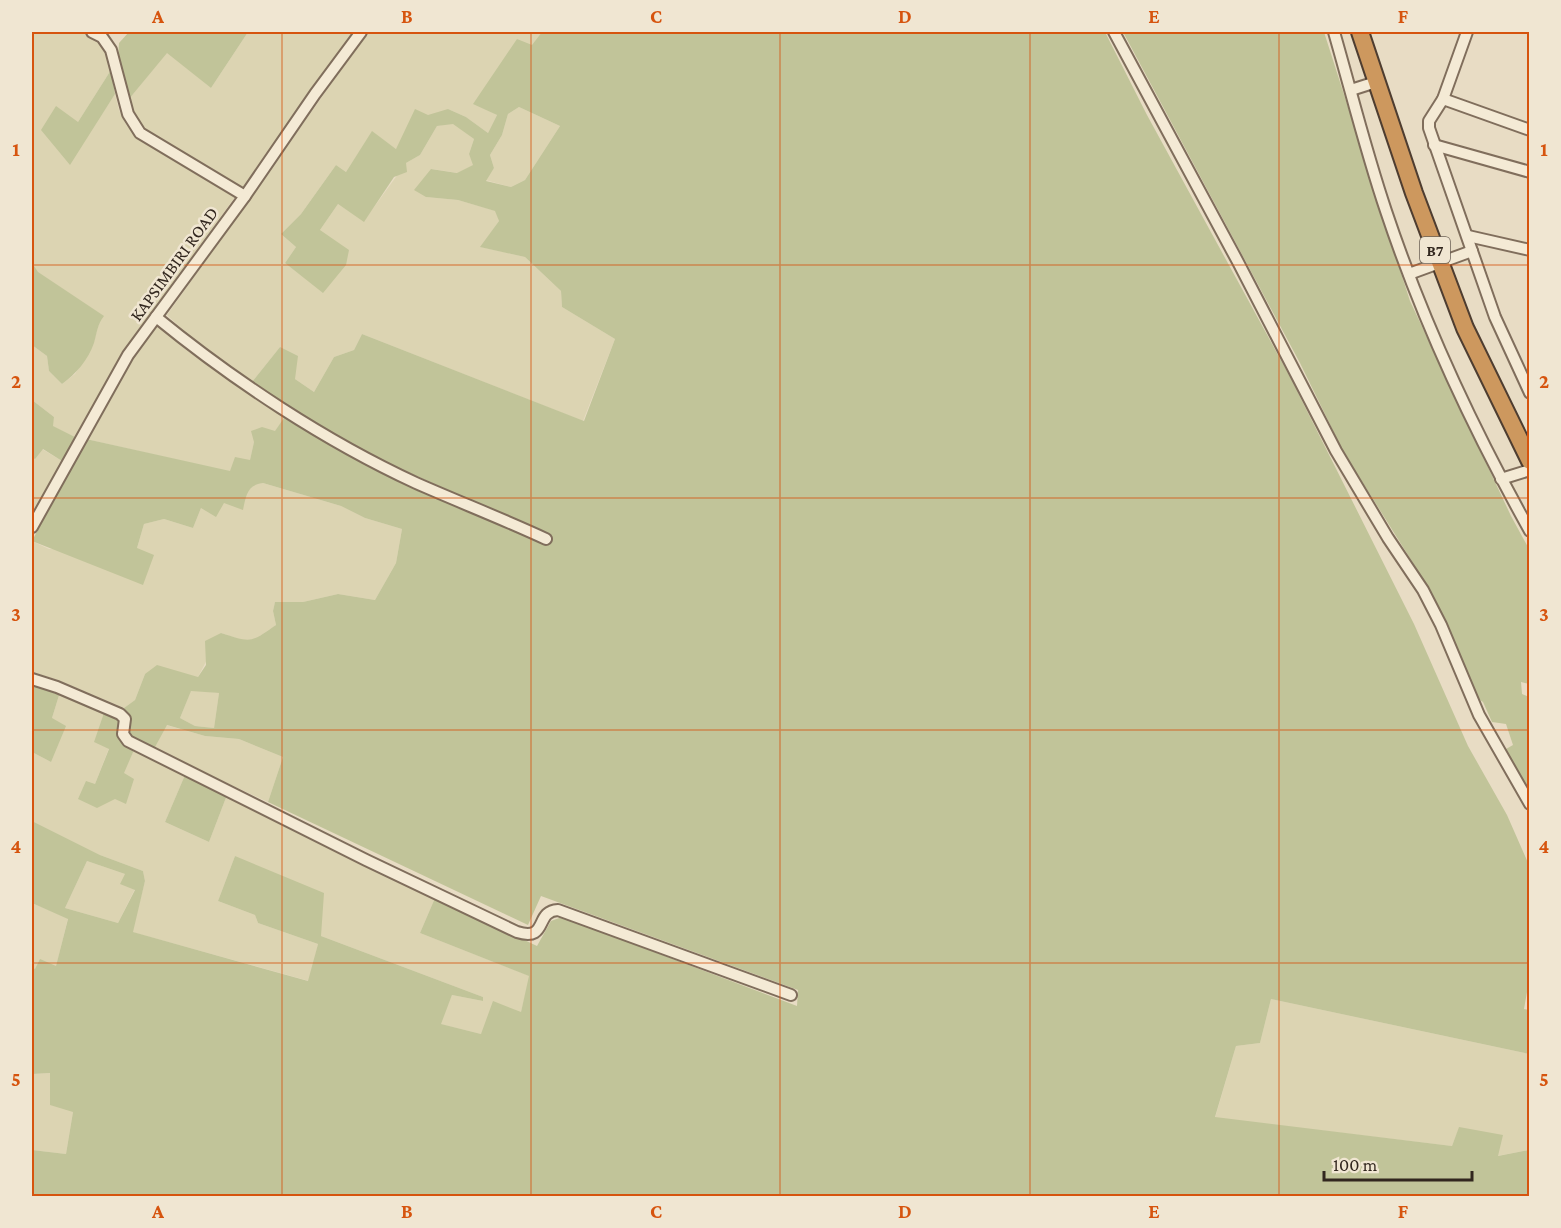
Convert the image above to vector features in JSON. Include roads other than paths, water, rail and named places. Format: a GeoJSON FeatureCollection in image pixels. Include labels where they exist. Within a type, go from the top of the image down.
{"type":"FeatureCollection","features":[{"type":"Feature","properties":{"kind":"highway","name":"B7"},"geometry":{"type":"LineString","coordinates":[[1360,32],[1439,262],[1465,328],[1530,461]]}},
{"type":"Feature","properties":{"kind":"street"},"geometry":{"type":"LineString","coordinates":[[92,32],[102,37],[111,50],[128,114],[140,133],[245,196]]}},
{"type":"Feature","properties":{"kind":"street","name":"KAPSIMBIRI ROAD"},"geometry":{"type":"LineString","coordinates":[[32,527],[128,355],[245,196],[361,32]]}},
{"type":"Feature","properties":{"kind":"street"},"geometry":{"type":"LineString","coordinates":[[1114,32],[1238,262],[1336,451],[1388,538],[1423,590],[1441,625],[1479,715],[1530,804]]}},
{"type":"Feature","properties":{"kind":"street"},"geometry":{"type":"LineString","coordinates":[[1334,32],[1386,212],[1409,274],[1441,355],[1501,479],[1530,531]]}},
{"type":"Feature","properties":{"kind":"street"},"geometry":{"type":"LineString","coordinates":[[1467,32],[1443,99],[1429,121],[1434,145],[1495,317],[1530,393]]}},
{"type":"Feature","properties":{"kind":"street"},"geometry":{"type":"LineString","coordinates":[[1351,90],[1376,82]]}},
{"type":"Feature","properties":{"kind":"street"},"geometry":{"type":"LineString","coordinates":[[1443,99],[1530,130]]}},
{"type":"Feature","properties":{"kind":"street"},"geometry":{"type":"LineString","coordinates":[[1434,145],[1530,172]]}},
{"type":"Feature","properties":{"kind":"street"},"geometry":{"type":"LineString","coordinates":[[1468,236],[1530,250]]}},
{"type":"Feature","properties":{"kind":"street"},"geometry":{"type":"LineString","coordinates":[[1409,274],[1472,251]]}},
{"type":"Feature","properties":{"kind":"street"},"geometry":{"type":"LineString","coordinates":[[156,317],[193,347],[308,425],[416,482],[546,539]]}},
{"type":"Feature","properties":{"kind":"street"},"geometry":{"type":"LineString","coordinates":[[1501,479],[1530,470]]}},
{"type":"Feature","properties":{"kind":"street"},"geometry":{"type":"LineString","coordinates":[[32,679],[57,687],[120,714],[125,719],[123,734],[128,741],[366,860],[517,932],[527,935],[534,934],[545,915],[550,910],[558,910],[791,995]]}}]}
